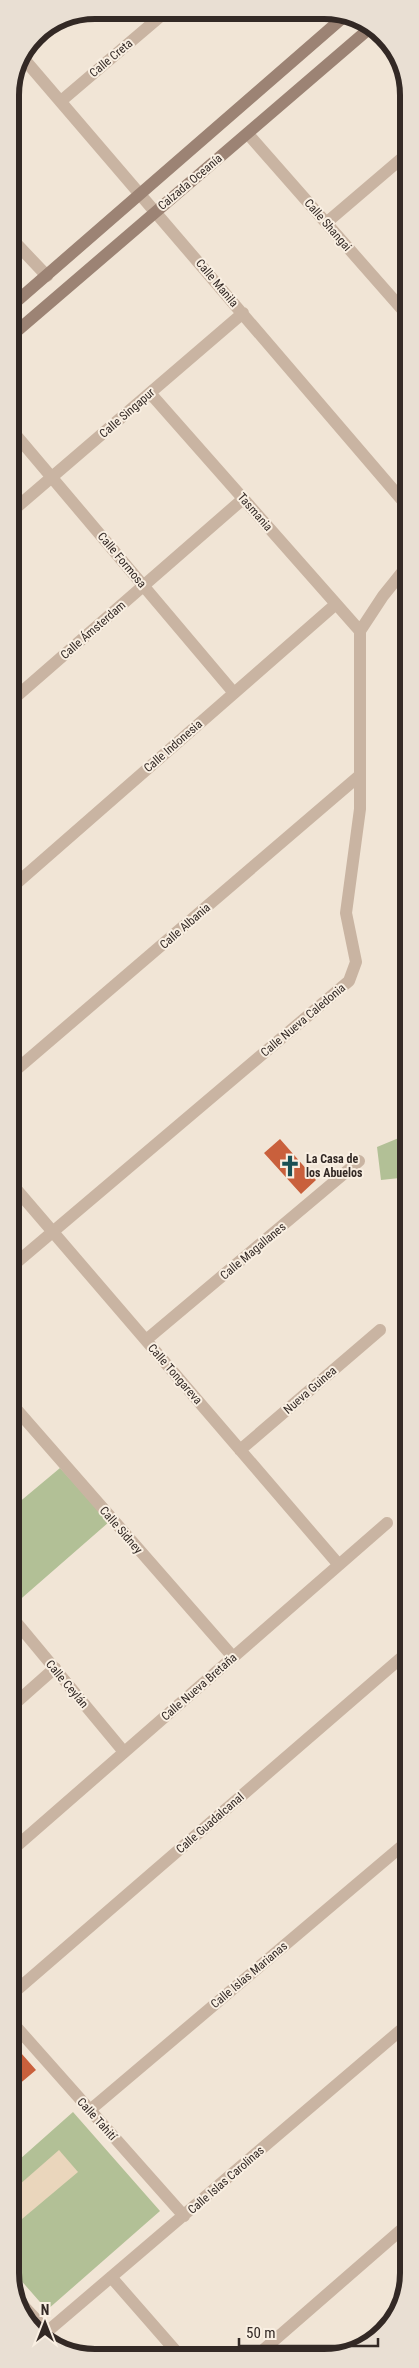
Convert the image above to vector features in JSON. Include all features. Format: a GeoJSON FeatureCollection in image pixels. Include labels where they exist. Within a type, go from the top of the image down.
{"type":"FeatureCollection","features":[{"type":"Feature","properties":{"kind":"street","name":"Calle Creta"},"geometry":{"type":"LineString","coordinates":[[61,100],[152,19]]}},
{"type":"Feature","properties":{"kind":"street","name":"Calzada Oceanía"},"geometry":{"type":"LineString","coordinates":[[19,299],[340,21]]}},
{"type":"Feature","properties":{"kind":"street","name":"Calzada Oceanía"},"geometry":{"type":"LineString","coordinates":[[19,329],[366,32]]}},
{"type":"Feature","properties":{"kind":"street","name":"Calle Manila"},"geometry":{"type":"LineString","coordinates":[[27,62],[400,498]]}},
{"type":"Feature","properties":{"kind":"street","name":"Calle Shangai"},"geometry":{"type":"LineString","coordinates":[[248,134],[400,307]]}},
{"type":"Feature","properties":{"kind":"street"},"geometry":{"type":"LineString","coordinates":[[326,223],[400,160]]}},
{"type":"Feature","properties":{"kind":"street"},"geometry":{"type":"LineString","coordinates":[[19,246],[47,276]]}},
{"type":"Feature","properties":{"kind":"street","name":"Calle Singapur"},"geometry":{"type":"LineString","coordinates":[[19,505],[243,313]]}},
{"type":"Feature","properties":{"kind":"street","name":"Tasmania"},"geometry":{"type":"LineString","coordinates":[[150,393],[360,631]]}},
{"type":"Feature","properties":{"kind":"street","name":"Calle Formosa"},"geometry":{"type":"LineString","coordinates":[[19,438],[234,693]]}},
{"type":"Feature","properties":{"kind":"street","name":"Calle Ámsterdam"},"geometry":{"type":"LineString","coordinates":[[19,694],[243,499]]}},
{"type":"Feature","properties":{"kind":"street"},"geometry":{"type":"LineString","coordinates":[[360,631],[383,596],[400,575]]}},
{"type":"Feature","properties":{"kind":"street","name":"Calle Indonesia"},"geometry":{"type":"LineString","coordinates":[[19,881],[336,604]]}},
{"type":"Feature","properties":{"kind":"street","name":"Calle Nueva Caledonia"},"geometry":{"type":"LineString","coordinates":[[19,1260],[349,981],[356,962],[346,913],[360,808],[360,631]]}},
{"type":"Feature","properties":{"kind":"street","name":"Calle Albania"},"geometry":{"type":"LineString","coordinates":[[19,1068],[359,776]]}},
{"type":"Feature","properties":{"kind":"street","name":"Calle Magallanes"},"geometry":{"type":"LineString","coordinates":[[146,1340],[359,1161]]}},
{"type":"Feature","properties":{"kind":"street","name":"Calle Tongareva"},"geometry":{"type":"LineString","coordinates":[[19,1192],[339,1565]]}},
{"type":"Feature","properties":{"kind":"street","name":"Nueva Guinea"},"geometry":{"type":"LineString","coordinates":[[240,1450],[380,1330]]}},
{"type":"Feature","properties":{"kind":"street","name":"Calle Sidney"},"geometry":{"type":"LineString","coordinates":[[19,1412],[233,1657]]}},
{"type":"Feature","properties":{"kind":"street","name":"Calle Nueva Bretaña"},"geometry":{"type":"LineString","coordinates":[[19,1844],[387,1523]]}},
{"type":"Feature","properties":{"kind":"street","name":"Calle Ceylán"},"geometry":{"type":"LineString","coordinates":[[19,1626],[124,1752]]}},
{"type":"Feature","properties":{"kind":"street","name":"Calle Guadalcanal"},"geometry":{"type":"LineString","coordinates":[[19,1988],[400,1659]]}},
{"type":"Feature","properties":{"kind":"street"},"geometry":{"type":"LineString","coordinates":[[19,1699],[55,1668]]}},
{"type":"Feature","properties":{"kind":"street","name":"Calle Islas Marianas"},"geometry":{"type":"LineString","coordinates":[[90,2110],[400,1848]]}},
{"type":"Feature","properties":{"kind":"street","name":"Calle Tahití"},"geometry":{"type":"LineString","coordinates":[[19,2030],[184,2216]]}},
{"type":"Feature","properties":{"kind":"street","name":"Calle Islas Carolinas"},"geometry":{"type":"LineString","coordinates":[[47,2331],[400,2031]]}},
{"type":"Feature","properties":{"kind":"street"},"geometry":{"type":"LineString","coordinates":[[264,2349],[400,2231]]}},
{"type":"Feature","properties":{"kind":"street"},"geometry":{"type":"LineString","coordinates":[[111,2277],[175,2349]]}},
{"type":"Feature","properties":{"kind":"green space"},"geometry":{"type":"Polygon","coordinates":[[[400,1137],[400,1178],[381,1180],[377,1147],[400,1137]]]}},
{"type":"Feature","properties":{"kind":"green space"},"geometry":{"type":"Polygon","coordinates":[[[60,1468],[109,1522],[19,1601],[19,1502],[60,1468]]]}},
{"type":"Feature","properties":{"kind":"green space"},"geometry":{"type":"Polygon","coordinates":[[[73,2112],[160,2211],[47,2310],[19,2278],[19,2160],[73,2112]]]}},
{"type":"Feature","properties":{"kind":"shaded area"},"geometry":{"type":"Polygon","coordinates":[[[59,2150],[78,2172],[22,2219],[19,2215],[19,2185],[59,2150]]]}},
{"type":"Feature","properties":{"kind":"building","name":"La Casa de los Abuelos"},"geometry":{"type":"Polygon","coordinates":[[[280,1139],[316,1180],[301,1194],[264,1153],[280,1139]]]}},
{"type":"Feature","properties":{"kind":"building"},"geometry":{"type":"Polygon","coordinates":[[[19,2051],[36,2070],[19,2084],[19,2051]]]}},
{"type":"Feature","properties":{"kind":"place","name":"La Casa de los Abuelos"},"geometry":{"type":"Point","coordinates":[290,1166]}}]}
